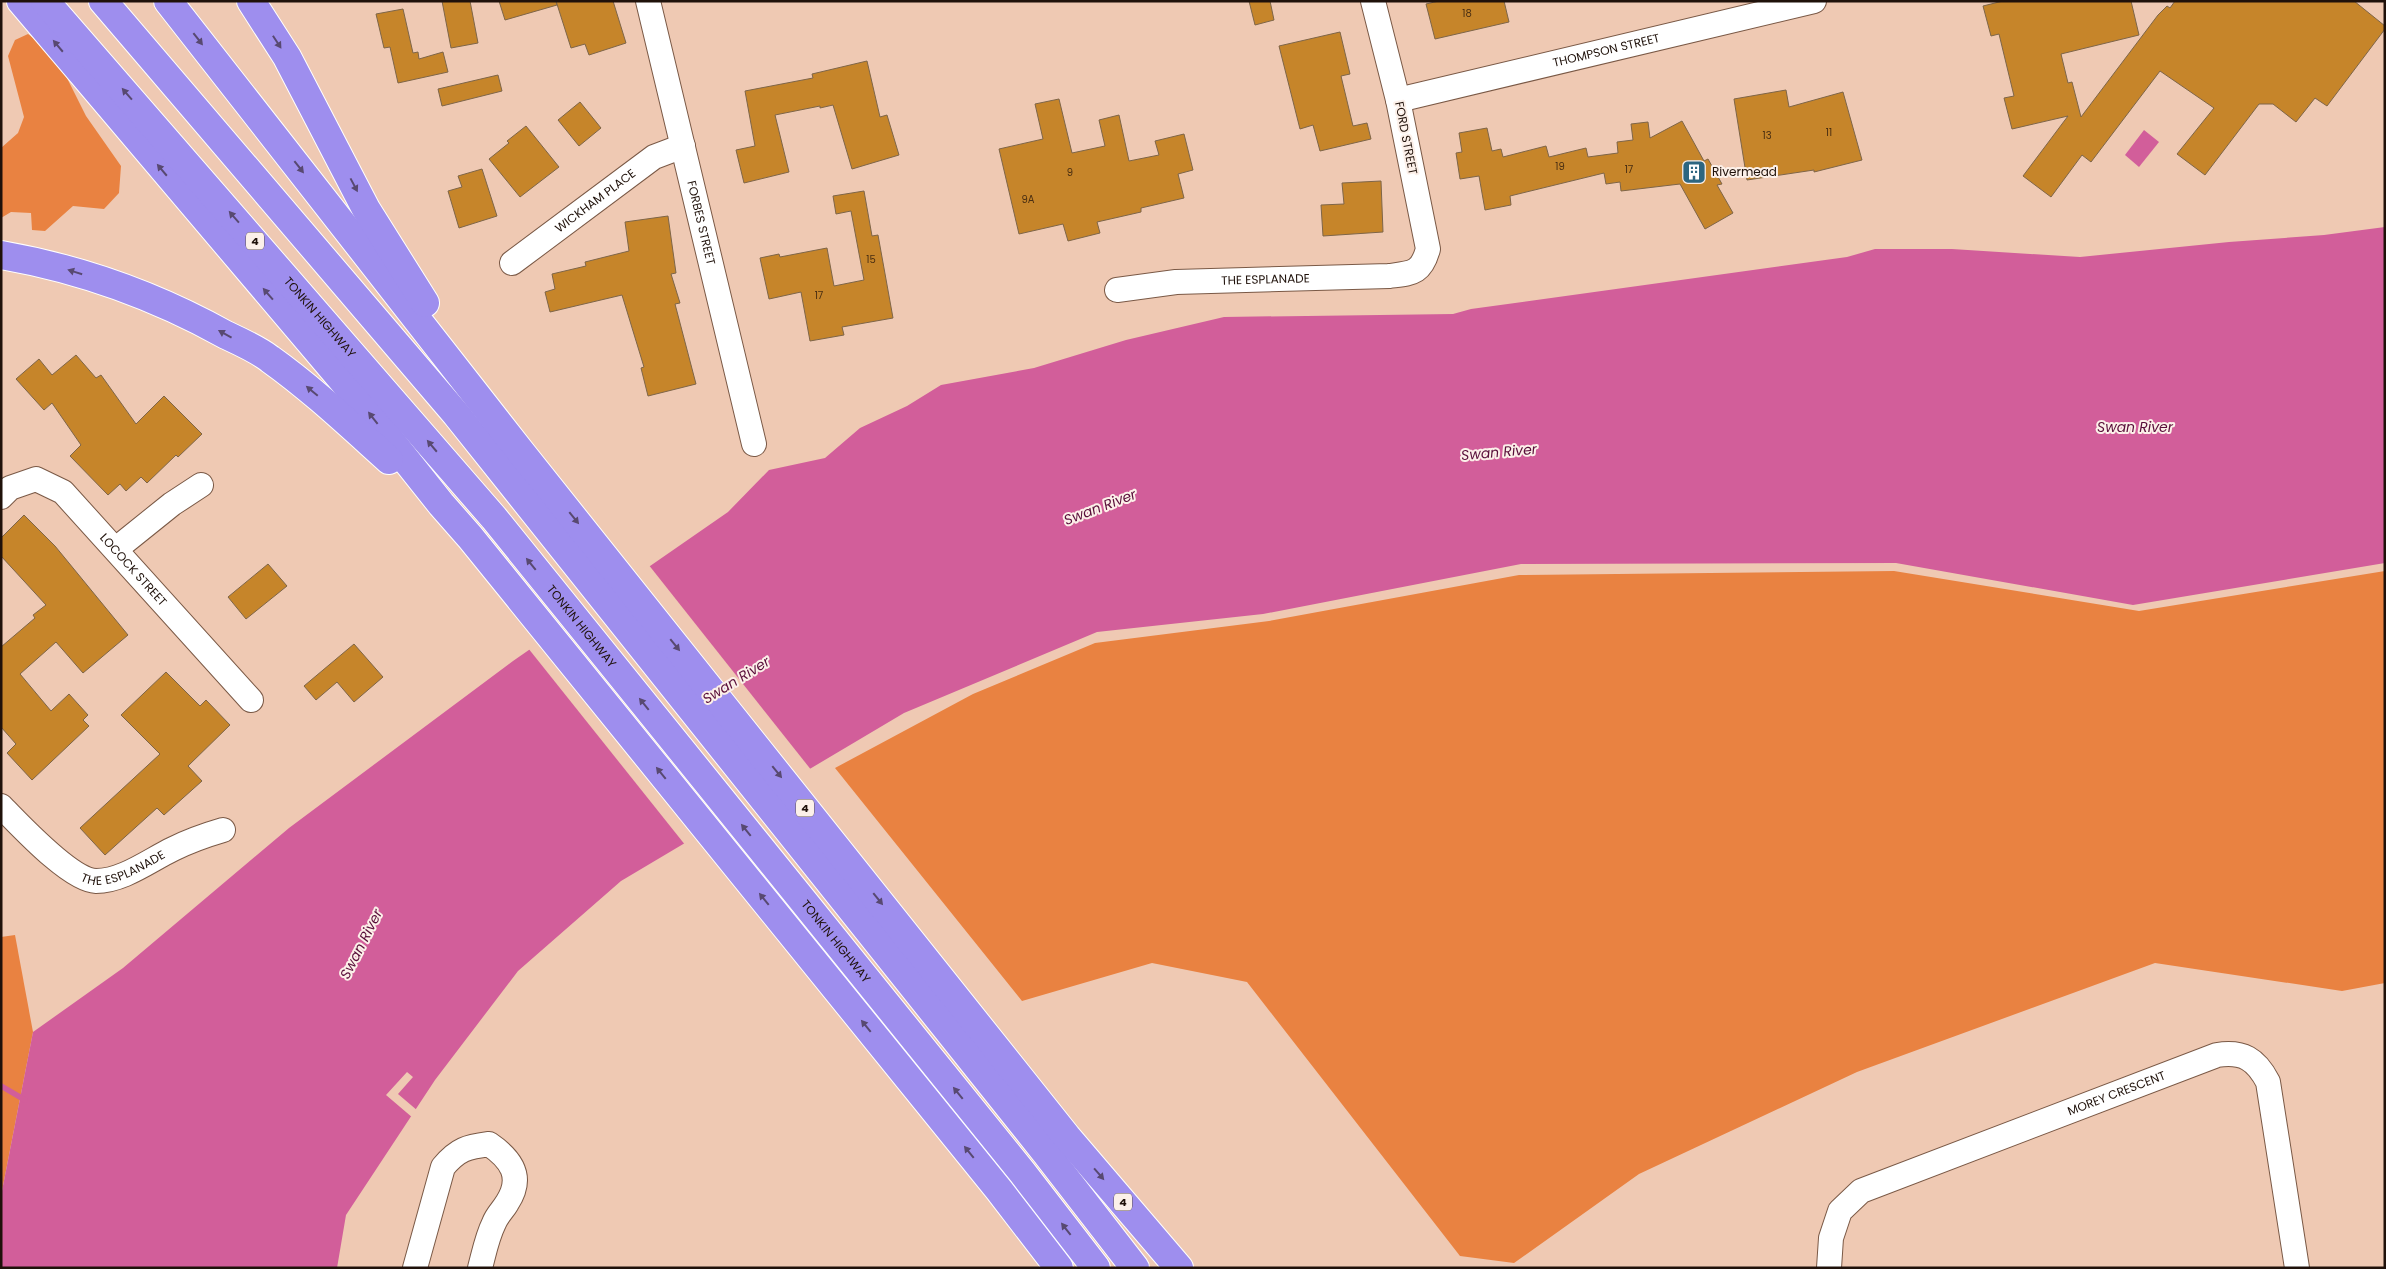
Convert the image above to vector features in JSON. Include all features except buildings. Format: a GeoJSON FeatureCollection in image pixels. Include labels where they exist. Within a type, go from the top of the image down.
{"type":"FeatureCollection","features":[{"type":"Feature","properties":{"kind":"highway"},"geometry":{"type":"LineString","coordinates":[[21,1],[344,382],[441,504],[470,537],[993,1182],[1059,1268]]}},
{"type":"Feature","properties":{"kind":"highway","name":"TONKIN HIGHWAY"},"geometry":{"type":"LineString","coordinates":[[45,1],[494,518],[1022,1172],[1096,1268]]}},
{"type":"Feature","properties":{"kind":"highway"},"geometry":{"type":"LineString","coordinates":[[103,1],[456,414],[1040,1145],[1135,1268]]}},
{"type":"Feature","properties":{"kind":"highway","name":"4"},"geometry":{"type":"LineString","coordinates":[[168,1],[520,451],[1067,1137],[1179,1268]]}},
{"type":"Feature","properties":{"kind":"highway"},"geometry":{"type":"LineString","coordinates":[[251,1],[287,57],[366,209],[520,451]]}},
{"type":"Feature","properties":{"kind":"highway"},"geometry":{"type":"LineString","coordinates":[[1,255],[46,263],[114,284],[170,306],[268,357],[312,391],[441,504]]}},
{"type":"Feature","properties":{"kind":"street","name":"FORBES STREET"},"geometry":{"type":"LineString","coordinates":[[648,1],[754,444]]}},
{"type":"Feature","properties":{"kind":"street","name":"FORD STREET"},"geometry":{"type":"LineString","coordinates":[[1373,1],[1398,100],[1428,249],[1424,263],[1414,272]]}},
{"type":"Feature","properties":{"kind":"street","name":"THOMPSON STREET"},"geometry":{"type":"LineString","coordinates":[[1398,100],[1814,1]]}},
{"type":"Feature","properties":{"kind":"street","name":"WICKHAM PLACE"},"geometry":{"type":"LineString","coordinates":[[512,263],[654,157],[683,146]]}},
{"type":"Feature","properties":{"kind":"street","name":"THE ESPLANADE"},"geometry":{"type":"LineString","coordinates":[[1117,290],[1176,282],[1388,276],[1414,272]]}},
{"type":"Feature","properties":{"kind":"street","name":"LOCOCK STREET"},"geometry":{"type":"LineString","coordinates":[[1,497],[10,488],[36,478],[63,492],[251,700]]}},
{"type":"Feature","properties":{"kind":"street"},"geometry":{"type":"LineString","coordinates":[[116,549],[172,504],[201,485]]}},
{"type":"Feature","properties":{"kind":"street","name":"THE ESPLANADE"},"geometry":{"type":"LineString","coordinates":[[1,806],[32,838],[73,871],[96,881],[124,874],[175,848],[223,830]]}},
{"type":"Feature","properties":{"kind":"street","name":"MOREY CRESCENT"},"geometry":{"type":"LineString","coordinates":[[1829,1268],[1831,1238],[1840,1211],[1861,1191],[2217,1055],[2235,1052],[2260,1068],[2268,1082],[2297,1268]]}},
{"type":"Feature","properties":{"kind":"street"},"geometry":{"type":"LineString","coordinates":[[415,1268],[443,1167],[454,1154],[471,1146],[489,1144],[505,1155],[514,1171],[513,1188],[507,1203],[497,1215],[491,1228],[480,1268]]}},
{"type":"Feature","properties":{"kind":"shaded area"},"geometry":{"type":"Polygon","coordinates":[[[28,34],[55,54],[86,116],[121,166],[119,193],[104,209],[73,206],[45,231],[32,230],[31,213],[11,212],[1,218],[1,148],[18,133],[24,117],[8,56],[15,40],[28,34]]]}},
{"type":"Feature","properties":{"kind":"shaded area"},"geometry":{"type":"Polygon","coordinates":[[[1894,571],[2139,611],[2385,571],[2385,983],[2342,991],[2155,963],[1857,1072],[1639,1174],[1514,1263],[1460,1256],[1247,982],[1152,963],[1022,1001],[835,768],[973,694],[1095,643],[1269,621],[1519,575],[1894,571]]]}},
{"type":"Feature","properties":{"kind":"shaded area"},"geometry":{"type":"Polygon","coordinates":[[[15,935],[33,1032],[1,1196],[1,937],[15,935]]]}},
{"type":"Feature","properties":{"kind":"water"},"geometry":{"type":"Polygon","coordinates":[[[2144,130],[2159,142],[2139,167],[2125,155],[2144,130]]]}},
{"type":"Feature","properties":{"kind":"water","name":"Swan River"},"geometry":{"type":"Polygon","coordinates":[[[2385,227],[2385,563],[2133,605],[1896,563],[1521,564],[1263,614],[1097,632],[904,713],[621,881],[518,971],[435,1080],[346,1215],[337,1268],[1,1268],[1,1196],[33,1032],[123,968],[289,828],[513,661],[728,512],[769,470],[825,458],[860,428],[907,406],[941,385],[1034,368],[1126,340],[1224,317],[1453,314],[1471,309],[1847,257],[1875,249],[1952,249],[2080,257],[2229,242],[2324,235],[2385,227]]]}},
{"type":"Feature","properties":{"kind":"pier"},"geometry":{"type":"Polygon","coordinates":[[[648,564],[812,771],[686,846],[528,648],[648,564]]]}},
{"type":"Feature","properties":{"kind":"pier"},"geometry":{"type":"Polygon","coordinates":[[[407,1072],[413,1077],[398,1094],[418,1111],[413,1118],[386,1095],[407,1072]]]}},
{"type":"Feature","properties":{"kind":"waterway"},"geometry":{"type":"LineString","coordinates":[[1,1086],[25,1100]]}},
{"type":"Feature","properties":{"kind":"place","name":"Rivermead"},"geometry":{"type":"Point","coordinates":[1694,172]}}]}
